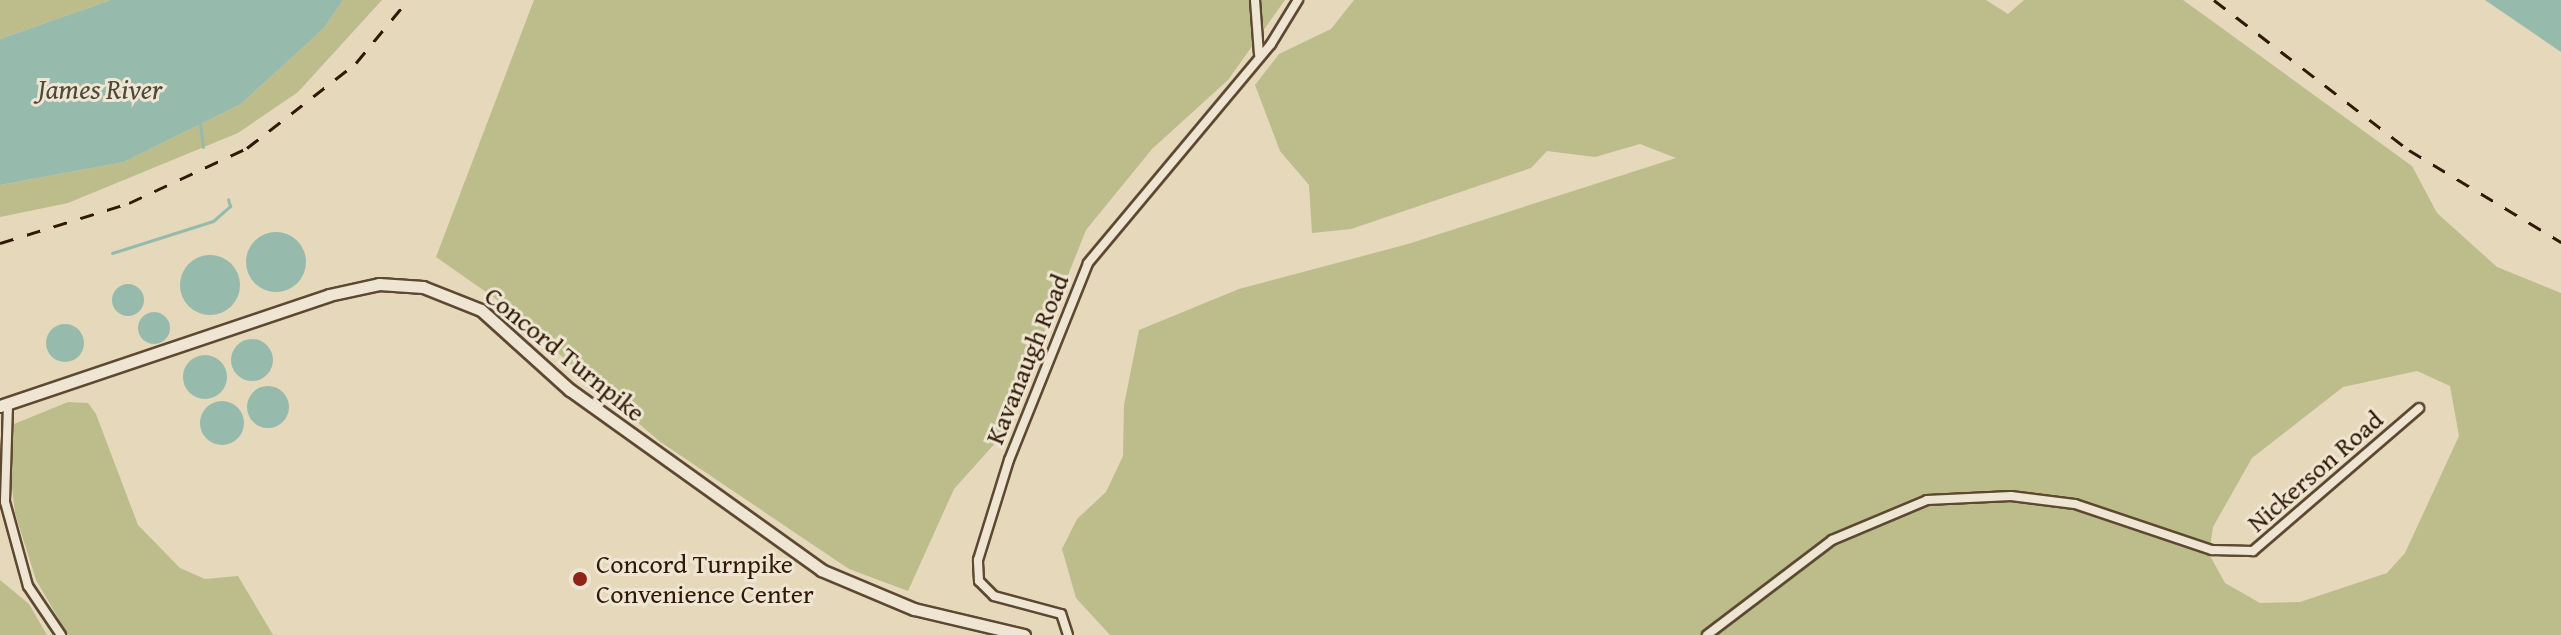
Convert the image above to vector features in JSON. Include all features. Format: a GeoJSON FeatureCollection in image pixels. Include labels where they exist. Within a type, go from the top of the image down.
{"type":"FeatureCollection","features":[{"type":"Feature","properties":{"kind":"street"},"geometry":{"type":"LineString","coordinates":[[1255,0],[1259,54]]}},
{"type":"Feature","properties":{"kind":"street"},"geometry":{"type":"LineString","coordinates":[[1259,54],[1298,0]]}},
{"type":"Feature","properties":{"kind":"street","name":"Kavanaugh Road"},"geometry":{"type":"LineString","coordinates":[[1068,635],[1061,614],[994,596],[979,581],[997,495],[1088,263],[1259,54]]}},
{"type":"Feature","properties":{"kind":"street","name":"Concord Turnpike"},"geometry":{"type":"LineString","coordinates":[[4,406],[329,295],[379,284],[423,287],[481,310],[570,390],[810,564],[914,609],[1024,635]]}},
{"type":"Feature","properties":{"kind":"street"},"geometry":{"type":"LineString","coordinates":[[4,406],[5,502],[28,586],[61,635]]}},
{"type":"Feature","properties":{"kind":"street","name":"Nickerson Road"},"geometry":{"type":"LineString","coordinates":[[1707,635],[1832,540],[1927,500],[2011,496],[2075,504],[2212,550],[2253,551],[2419,408]]}},
{"type":"Feature","properties":{"kind":"shaded area"},"geometry":{"type":"Polygon","coordinates":[[[0,0],[111,0],[0,39],[0,0]]]}},
{"type":"Feature","properties":{"kind":"shaded area"},"geometry":{"type":"Polygon","coordinates":[[[343,0],[382,0],[298,92],[238,133],[68,203],[0,217],[0,185],[124,162],[241,104],[324,28],[343,0]]]}},
{"type":"Feature","properties":{"kind":"shaded area"},"geometry":{"type":"Polygon","coordinates":[[[534,0],[1285,0],[1228,80],[1152,149],[1086,230],[1006,431],[954,489],[908,591],[849,569],[659,441],[496,299],[436,257],[534,0]]]}},
{"type":"Feature","properties":{"kind":"shaded area"},"geometry":{"type":"Polygon","coordinates":[[[1354,0],[1986,0],[2008,14],[2024,0],[2183,0],[2412,166],[2437,213],[2497,267],[2561,293],[2561,635],[1110,635],[1076,598],[1062,549],[1077,519],[1106,492],[1123,456],[1124,405],[1139,330],[1239,289],[1408,244],[1676,158],[1640,144],[1595,157],[1547,151],[1531,168],[1351,229],[1312,233],[1309,185],[1280,151],[1255,85],[1279,54],[1331,29],[1354,0]],[[2417,371],[2343,387],[2252,458],[2213,527],[2209,554],[2225,583],[2260,603],[2300,602],[2387,573],[2405,553],[2459,436],[2450,386],[2417,371]]]}},
{"type":"Feature","properties":{"kind":"shaded area"},"geometry":{"type":"Polygon","coordinates":[[[68,402],[88,403],[96,414],[138,525],[180,568],[205,579],[238,576],[273,635],[68,635],[36,580],[15,513],[9,462],[14,424],[68,402]]]}},
{"type":"Feature","properties":{"kind":"shaded area"},"geometry":{"type":"Polygon","coordinates":[[[0,580],[29,604],[47,635],[0,635],[0,580]]]}},
{"type":"Feature","properties":{"kind":"water","name":"James River"},"geometry":{"type":"Polygon","coordinates":[[[111,0],[343,0],[324,28],[241,104],[124,162],[0,185],[0,39],[111,0]]]}},
{"type":"Feature","properties":{"kind":"water"},"geometry":{"type":"Polygon","coordinates":[[[2485,0],[2561,0],[2561,52],[2485,0]]]}},
{"type":"Feature","properties":{"kind":"water"},"geometry":{"type":"Polygon","coordinates":[[[276,232],[288,234],[297,241],[304,250],[304,274],[297,283],[288,290],[276,292],[264,290],[255,283],[248,274],[246,262],[248,250],[255,241],[264,234],[276,232]]]}},
{"type":"Feature","properties":{"kind":"water"},"geometry":{"type":"Polygon","coordinates":[[[210,255],[221,257],[231,264],[238,274],[238,296],[231,306],[221,313],[210,315],[199,313],[189,306],[182,296],[180,285],[182,274],[189,264],[199,257],[210,255]]]}},
{"type":"Feature","properties":{"kind":"water"},"geometry":{"type":"Polygon","coordinates":[[[128,284],[139,289],[144,300],[139,311],[128,316],[117,311],[112,300],[117,289],[128,284]]]}},
{"type":"Feature","properties":{"kind":"water"},"geometry":{"type":"Polygon","coordinates":[[[154,312],[165,317],[170,328],[165,339],[154,344],[143,339],[138,328],[143,317],[154,312]]]}},
{"type":"Feature","properties":{"kind":"water"},"geometry":{"type":"Polygon","coordinates":[[[65,324],[79,329],[84,343],[79,357],[65,362],[51,357],[46,343],[51,329],[65,324]]]}},
{"type":"Feature","properties":{"kind":"water"},"geometry":{"type":"Polygon","coordinates":[[[252,339],[267,345],[273,360],[267,375],[252,381],[237,375],[231,360],[237,345],[252,339]]]}},
{"type":"Feature","properties":{"kind":"water"},"geometry":{"type":"Polygon","coordinates":[[[205,355],[220,362],[227,377],[220,392],[205,399],[190,392],[183,377],[190,362],[205,355]]]}},
{"type":"Feature","properties":{"kind":"water"},"geometry":{"type":"Polygon","coordinates":[[[268,386],[283,392],[289,407],[283,422],[268,428],[253,422],[247,407],[253,392],[268,386]]]}},
{"type":"Feature","properties":{"kind":"water"},"geometry":{"type":"Polygon","coordinates":[[[222,401],[237,408],[244,423],[237,438],[222,445],[207,438],[200,423],[207,408],[222,401]]]}},
{"type":"Feature","properties":{"kind":"waterway"},"geometry":{"type":"LineString","coordinates":[[200,123],[203,147]]}},
{"type":"Feature","properties":{"kind":"waterway"},"geometry":{"type":"LineString","coordinates":[[112,253],[213,221],[230,206],[228,199]]}},
{"type":"Feature","properties":{"kind":"railway"},"geometry":{"type":"LineString","coordinates":[[0,243],[129,203],[247,148],[356,63],[408,0]]}},
{"type":"Feature","properties":{"kind":"railway"},"geometry":{"type":"LineString","coordinates":[[2214,0],[2409,150],[2561,242]]}},
{"type":"Feature","properties":{"kind":"place","name":"Concord Turnpike Convenience Center"},"geometry":{"type":"Point","coordinates":[580,579]}}]}
